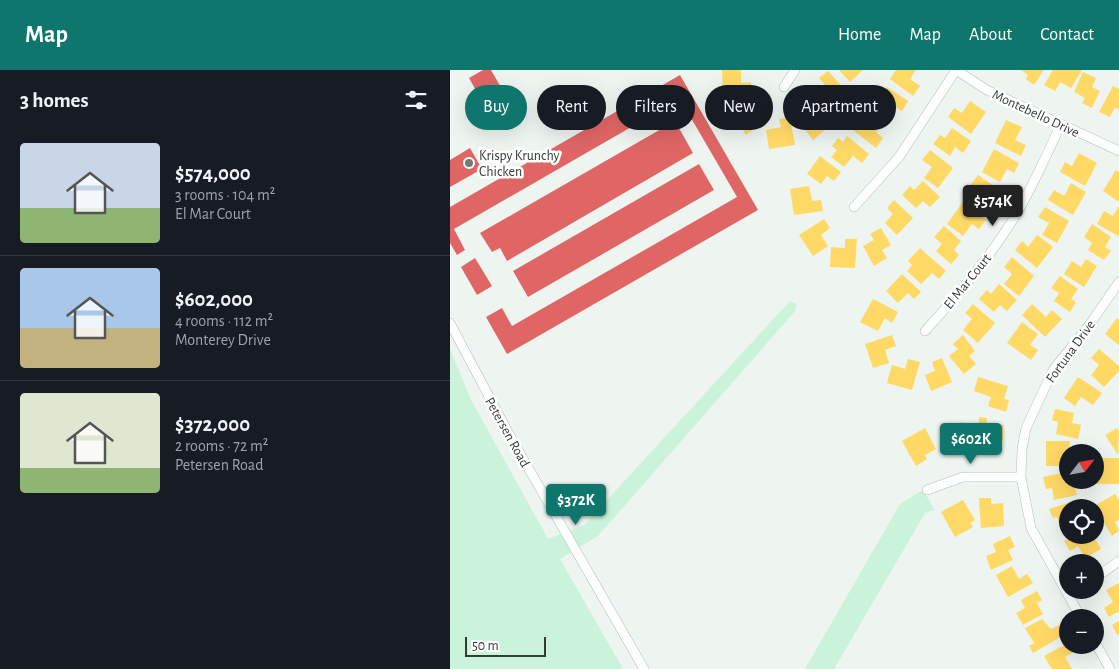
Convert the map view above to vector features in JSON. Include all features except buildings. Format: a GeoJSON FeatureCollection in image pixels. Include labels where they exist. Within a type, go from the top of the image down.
{"type":"FeatureCollection","features":[{"type":"Feature","properties":{"kind":"street"},"geometry":{"type":"LineString","coordinates":[[785,85],[794,70]]}},
{"type":"Feature","properties":{"kind":"street"},"geometry":{"type":"LineString","coordinates":[[854,207],[899,157],[956,70]]}},
{"type":"Feature","properties":{"kind":"street","name":"Montebello Drive"},"geometry":{"type":"LineString","coordinates":[[956,70],[986,90],[1119,151]]}},
{"type":"Feature","properties":{"kind":"street","name":"El Mar Court"},"geometry":{"type":"LineString","coordinates":[[926,330],[991,251],[1016,215],[1037,177],[1061,124]]}},
{"type":"Feature","properties":{"kind":"street","name":"Fortuna Drive"},"geometry":{"type":"LineString","coordinates":[[1059,573],[1031,528],[1020,477],[1026,428],[1036,402],[1053,370],[1090,324],[1118,284]]}},
{"type":"Feature","properties":{"kind":"street","name":"Petersen Road"},"geometry":{"type":"LineString","coordinates":[[450,323],[510,436],[644,669]]}},
{"type":"Feature","properties":{"kind":"street"},"geometry":{"type":"LineString","coordinates":[[927,490],[964,477],[1020,477]]}},
{"type":"Feature","properties":{"kind":"street"},"geometry":{"type":"LineString","coordinates":[[1104,572],[1119,561]]}},
{"type":"Feature","properties":{"kind":"street"},"geometry":{"type":"LineString","coordinates":[[1102,654],[1110,669]]}},
{"type":"Feature","properties":{"kind":"green space"},"geometry":{"type":"Polygon","coordinates":[[[790,301],[796,304],[795,311],[598,536],[560,559],[623,669],[450,669],[450,348],[469,396],[548,539],[584,525],[790,301]]]}},
{"type":"Feature","properties":{"kind":"green space"},"geometry":{"type":"Polygon","coordinates":[[[923,490],[935,510],[925,513],[834,669],[805,669],[900,504],[923,490]]]}},
{"type":"Feature","properties":{"kind":"place","name":"Krispy Krunchy Chicken"},"geometry":{"type":"Point","coordinates":[469,163]}}]}
